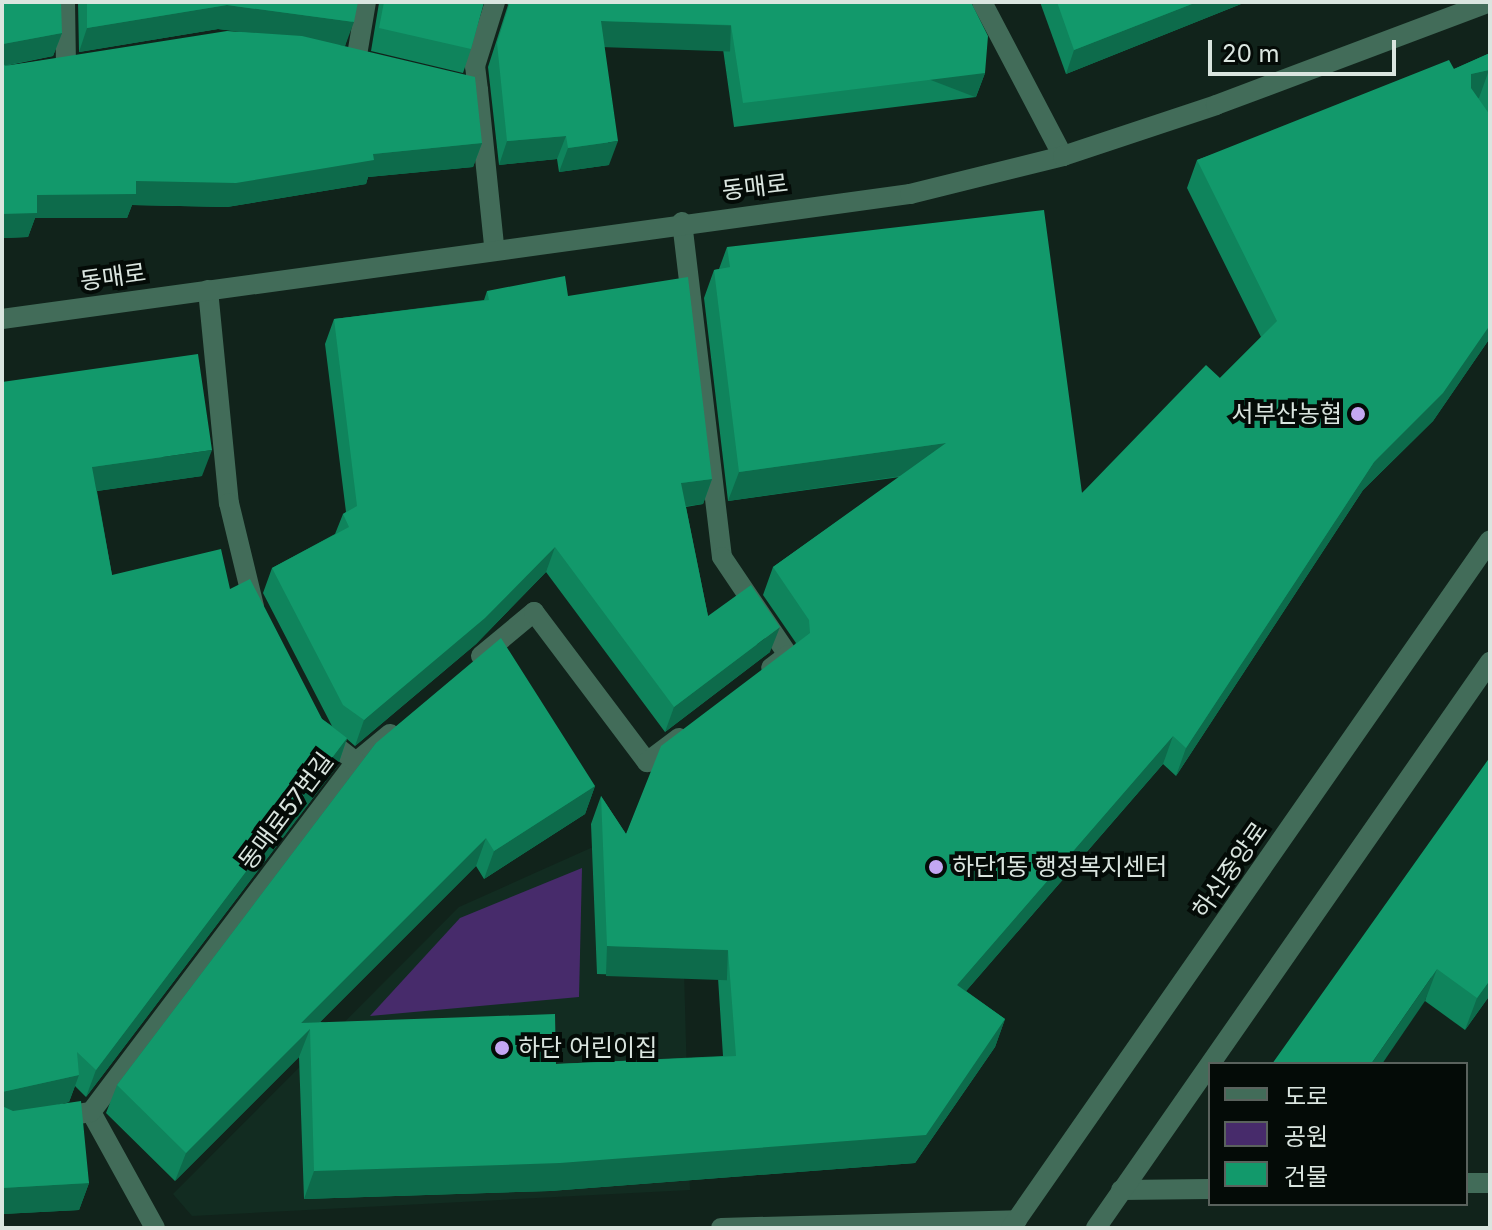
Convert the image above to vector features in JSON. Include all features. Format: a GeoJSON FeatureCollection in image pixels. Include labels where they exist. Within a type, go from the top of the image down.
{"type":"FeatureCollection","features":[{"type":"Feature","properties":{"kind":"street"},"geometry":{"type":"LineString","coordinates":[[65,2],[57,68],[95,61]]}},
{"type":"Feature","properties":{"kind":"street"},"geometry":{"type":"LineString","coordinates":[[356,61],[366,2]]}},
{"type":"Feature","properties":{"kind":"street"},"geometry":{"type":"LineString","coordinates":[[494,246],[475,66],[495,2]]}},
{"type":"Feature","properties":{"kind":"street"},"geometry":{"type":"LineString","coordinates":[[982,2],[1063,156]]}},
{"type":"Feature","properties":{"kind":"street","name":"동매로"},"geometry":{"type":"LineString","coordinates":[[2,319],[494,246],[910,194],[1063,156],[1490,2]]}},
{"type":"Feature","properties":{"kind":"street"},"geometry":{"type":"LineString","coordinates":[[326,54],[381,66]]}},
{"type":"Feature","properties":{"kind":"street"},"geometry":{"type":"LineString","coordinates":[[421,76],[478,90]]}},
{"type":"Feature","properties":{"kind":"street"},"geometry":{"type":"LineString","coordinates":[[682,222],[722,557],[788,655],[753,682]]}},
{"type":"Feature","properties":{"kind":"street"},"geometry":{"type":"LineString","coordinates":[[208,290],[229,503],[262,626]]}},
{"type":"Feature","properties":{"kind":"street","name":"하신중앙로"},"geometry":{"type":"LineString","coordinates":[[1014,1224],[1490,540]]}},
{"type":"Feature","properties":{"kind":"street"},"geometry":{"type":"LineString","coordinates":[[463,672],[534,612],[647,762],[694,726]]}},
{"type":"Feature","properties":{"kind":"street"},"geometry":{"type":"LineString","coordinates":[[1210,1062],[1490,662]]}},
{"type":"Feature","properties":{"kind":"street","name":"동매로57번길"},"geometry":{"type":"LineString","coordinates":[[91,1112],[356,762],[324,739],[308,713]]}},
{"type":"Feature","properties":{"kind":"street"},"geometry":{"type":"LineString","coordinates":[[356,762],[403,722]]}},
{"type":"Feature","properties":{"kind":"street"},"geometry":{"type":"LineString","coordinates":[[1096,1228],[1208,1066]]}},
{"type":"Feature","properties":{"kind":"street"},"geometry":{"type":"LineString","coordinates":[[2,1125],[91,1112],[155,1228]]}},
{"type":"Feature","properties":{"kind":"street"},"geometry":{"type":"LineString","coordinates":[[1468,1183],[1490,1183]]}},
{"type":"Feature","properties":{"kind":"street"},"geometry":{"type":"LineString","coordinates":[[1121,1190],[1208,1189]]}},
{"type":"Feature","properties":{"kind":"street"},"geometry":{"type":"LineString","coordinates":[[721,1228],[1014,1224]]}},
{"type":"Feature","properties":{"kind":"shaded area","name":"하단 어린이집"},"geometry":{"type":"Polygon","coordinates":[[[593,847],[681,859],[690,1190],[192,1216],[173,1194],[459,907],[593,847]]]}},
{"type":"Feature","properties":{"kind":"green space"},"geometry":{"type":"Polygon","coordinates":[[[582,868],[579,997],[370,1016],[460,918],[582,868]]]}},
{"type":"Feature","properties":{"kind":"building"},"geometry":{"type":"Polygon","coordinates":[[[2,2],[61,2],[62,33],[2,46],[2,2]]]}},
{"type":"Feature","properties":{"kind":"building"},"geometry":{"type":"Polygon","coordinates":[[[87,2],[358,2],[354,22],[227,5],[87,28],[87,2]]]}},
{"type":"Feature","properties":{"kind":"building"},"geometry":{"type":"Polygon","coordinates":[[[384,2],[484,2],[471,49],[379,28],[384,2]]]}},
{"type":"Feature","properties":{"kind":"building"},"geometry":{"type":"Polygon","coordinates":[[[510,2],[971,2],[988,36],[985,73],[743,103],[731,25],[601,21],[618,141],[568,148],[566,136],[507,141],[497,43],[510,2]]]}},
{"type":"Feature","properties":{"kind":"building"},"geometry":{"type":"Polygon","coordinates":[[[1057,2],[1197,2],[1074,50],[1057,2]]]}},
{"type":"Feature","properties":{"kind":"building"},"geometry":{"type":"Polygon","coordinates":[[[227,31],[302,36],[475,77],[482,143],[373,154],[374,160],[236,183],[136,181],[136,194],[37,195],[37,213],[2,214],[2,61],[5,66],[227,31]]]}},
{"type":"Feature","properties":{"kind":"building"},"geometry":{"type":"Polygon","coordinates":[[[1490,53],[1490,72],[1471,74],[1471,88],[1490,115],[1490,325],[1443,393],[1374,462],[1186,748],[1173,736],[957,985],[1005,1019],[926,1135],[560,1163],[314,1171],[310,1029],[186,1153],[117,1085],[376,743],[501,638],[595,786],[494,851],[486,838],[301,1023],[555,1014],[556,1064],[736,1056],[728,950],[607,946],[601,796],[626,834],[661,746],[810,633],[809,620],[773,567],[946,443],[739,472],[714,270],[730,267],[727,247],[1044,210],[1082,493],[1206,365],[1220,378],[1277,321],[1197,160],[1449,60],[1454,69],[1490,53]]]}},
{"type":"Feature","properties":{"kind":"building"},"geometry":{"type":"Polygon","coordinates":[[[565,276],[568,296],[688,277],[712,479],[681,483],[708,616],[751,585],[780,627],[674,707],[555,547],[485,618],[364,720],[343,705],[272,568],[349,527],[343,514],[357,506],[334,319],[489,300],[487,291],[565,276]]]}},
{"type":"Feature","properties":{"kind":"building"},"geometry":{"type":"Polygon","coordinates":[[[198,354],[212,450],[92,467],[112,575],[221,549],[230,589],[250,579],[322,719],[347,738],[96,1070],[77,1052],[79,1075],[2,1092],[2,382],[198,354]]]}},
{"type":"Feature","properties":{"kind":"building"},"geometry":{"type":"Polygon","coordinates":[[[1490,757],[1490,980],[1477,998],[1437,969],[1372,1062],[1273,1062],[1490,757]]]}},
{"type":"Feature","properties":{"kind":"building"},"geometry":{"type":"Polygon","coordinates":[[[81,1101],[89,1183],[2,1188],[2,1106],[13,1111],[81,1101]]]}},
{"type":"Feature","properties":{"kind":"place","name":"서부산농협"},"geometry":{"type":"Point","coordinates":[1358,414]}},
{"type":"Feature","properties":{"kind":"place","name":"하단1동 행정복지센터"},"geometry":{"type":"Point","coordinates":[936,867]}},
{"type":"Feature","properties":{"kind":"place","name":"하단 어린이집"},"geometry":{"type":"Point","coordinates":[502,1048]}}]}
